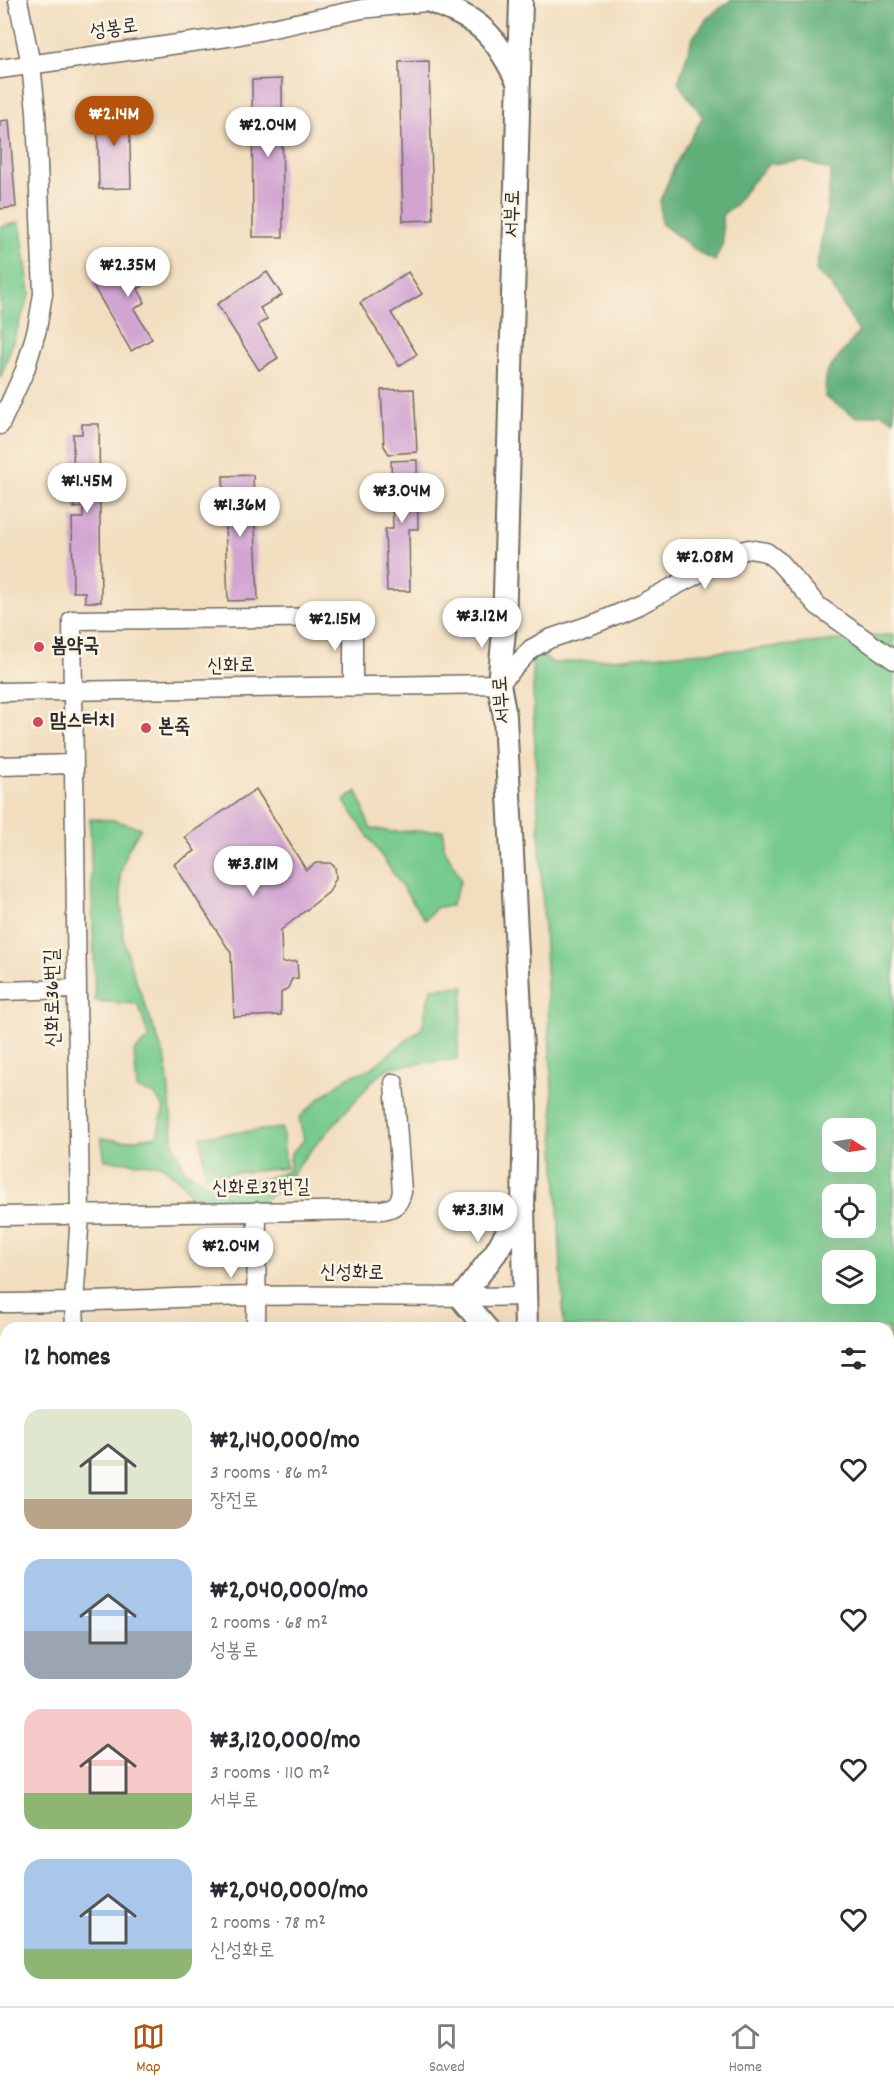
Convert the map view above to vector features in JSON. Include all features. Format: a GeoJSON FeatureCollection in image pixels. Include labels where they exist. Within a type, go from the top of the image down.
{"type":"FeatureCollection","features":[{"type":"Feature","properties":{"kind":"main road"},"geometry":{"type":"LineString","coordinates":[[436,0],[477,23],[490,34],[519,84]]}},
{"type":"Feature","properties":{"kind":"main road","name":"서부로"},"geometry":{"type":"LineString","coordinates":[[521,0],[504,631],[499,684],[505,717],[525,1108],[523,1206],[526,1322]]}},
{"type":"Feature","properties":{"kind":"main road"},"geometry":{"type":"LineString","coordinates":[[481,1322],[461,1298],[496,1252],[523,1206]]}},
{"type":"Feature","properties":{"kind":"street"},"geometry":{"type":"LineString","coordinates":[[0,425],[26,367],[37,329],[43,294],[36,111],[31,65],[18,0]]}},
{"type":"Feature","properties":{"kind":"street","name":"성봉로"},"geometry":{"type":"LineString","coordinates":[[0,69],[236,36],[362,9],[436,0]]}},
{"type":"Feature","properties":{"kind":"street"},"geometry":{"type":"LineString","coordinates":[[499,684],[531,649],[549,639],[599,622],[641,604],[703,571],[726,555],[749,549],[766,552],[778,561],[818,606],[894,660]]}},
{"type":"Feature","properties":{"kind":"street","name":"신화로36번길"},"geometry":{"type":"LineString","coordinates":[[75,1322],[80,1214],[72,620],[353,617],[353,687]]}},
{"type":"Feature","properties":{"kind":"street","name":"신화로"},"geometry":{"type":"LineString","coordinates":[[0,692],[499,684]]}},
{"type":"Feature","properties":{"kind":"street"},"geometry":{"type":"LineString","coordinates":[[0,766],[74,764]]}},
{"type":"Feature","properties":{"kind":"street"},"geometry":{"type":"LineString","coordinates":[[0,991],[76,989]]}},
{"type":"Feature","properties":{"kind":"street","name":"신화로32번길"},"geometry":{"type":"LineString","coordinates":[[0,1216],[393,1208],[400,1202],[402,1192],[394,1083]]}},
{"type":"Feature","properties":{"kind":"street"},"geometry":{"type":"LineString","coordinates":[[256,1322],[257,1212]]}},
{"type":"Feature","properties":{"kind":"street","name":"신성화로"},"geometry":{"type":"LineString","coordinates":[[0,1303],[74,1303],[256,1296],[461,1298],[524,1296]]}},
{"type":"Feature","properties":{"kind":"green space"},"geometry":{"type":"Polygon","coordinates":[[[731,0],[894,0],[894,420],[881,413],[856,417],[825,397],[826,373],[859,332],[830,284],[816,271],[831,171],[804,161],[769,164],[750,184],[735,205],[722,215],[723,242],[715,261],[700,253],[661,223],[660,201],[676,163],[703,117],[678,83],[692,39],[708,17],[731,0]]]}},
{"type":"Feature","properties":{"kind":"green space"},"geometry":{"type":"Polygon","coordinates":[[[20,222],[30,293],[0,379],[0,227],[20,222]]]}},
{"type":"Feature","properties":{"kind":"green space"},"geometry":{"type":"Polygon","coordinates":[[[894,634],[894,1322],[564,1322],[534,729],[532,655],[534,650],[553,663],[763,648],[894,634]]]}},
{"type":"Feature","properties":{"kind":"green space"},"geometry":{"type":"Polygon","coordinates":[[[357,791],[370,828],[392,832],[443,830],[444,847],[461,880],[451,906],[437,907],[425,920],[344,801],[357,791]]]}},
{"type":"Feature","properties":{"kind":"green space"},"geometry":{"type":"Polygon","coordinates":[[[90,819],[113,820],[141,828],[127,851],[120,876],[123,937],[132,970],[166,1061],[174,1145],[185,1171],[206,1182],[262,1180],[289,1171],[291,1153],[304,1140],[299,1118],[320,1098],[348,1077],[370,1069],[422,1028],[431,988],[464,986],[457,1059],[391,1067],[378,1075],[304,1158],[283,1187],[259,1203],[208,1202],[190,1197],[186,1187],[162,1165],[105,1160],[101,1138],[122,1141],[157,1136],[164,1108],[155,1095],[137,1089],[134,1052],[149,1038],[138,1004],[95,1001],[90,819]]]}},
{"type":"Feature","properties":{"kind":"green space"},"geometry":{"type":"Polygon","coordinates":[[[282,1128],[286,1168],[205,1176],[201,1136],[282,1128]]]}},
{"type":"Feature","properties":{"kind":"building"},"geometry":{"type":"Polygon","coordinates":[[[429,61],[433,220],[403,221],[399,62],[429,61]]]}},
{"type":"Feature","properties":{"kind":"building"},"geometry":{"type":"Polygon","coordinates":[[[282,79],[283,237],[253,237],[252,80],[282,79]]]}},
{"type":"Feature","properties":{"kind":"building"},"geometry":{"type":"Polygon","coordinates":[[[129,106],[131,188],[99,189],[97,107],[129,106]]]}},
{"type":"Feature","properties":{"kind":"building"},"geometry":{"type":"Polygon","coordinates":[[[9,120],[16,207],[0,209],[0,121],[9,120]]]}},
{"type":"Feature","properties":{"kind":"building"},"geometry":{"type":"Polygon","coordinates":[[[147,252],[160,275],[138,289],[145,302],[134,309],[152,339],[131,351],[92,284],[147,252]]]}},
{"type":"Feature","properties":{"kind":"building"},"geometry":{"type":"Polygon","coordinates":[[[267,272],[282,295],[260,308],[267,319],[258,325],[278,358],[259,370],[217,304],[267,272]]]}},
{"type":"Feature","properties":{"kind":"building"},"geometry":{"type":"Polygon","coordinates":[[[408,272],[422,294],[391,313],[417,354],[399,366],[360,303],[408,272]]]}},
{"type":"Feature","properties":{"kind":"building"},"geometry":{"type":"Polygon","coordinates":[[[414,389],[417,452],[389,454],[384,446],[381,390],[414,389]]]}},
{"type":"Feature","properties":{"kind":"building"},"geometry":{"type":"Polygon","coordinates":[[[82,424],[99,424],[101,602],[85,602],[85,592],[73,592],[72,518],[83,518],[83,507],[74,508],[73,434],[82,434],[82,424]]]}},
{"type":"Feature","properties":{"kind":"building"},"geometry":{"type":"Polygon","coordinates":[[[417,460],[418,529],[409,529],[410,591],[387,591],[385,529],[393,529],[391,461],[417,460]]]}},
{"type":"Feature","properties":{"kind":"building"},"geometry":{"type":"Polygon","coordinates":[[[253,475],[258,600],[228,601],[223,476],[253,475]]]}},
{"type":"Feature","properties":{"kind":"building"},"geometry":{"type":"Polygon","coordinates":[[[256,789],[306,870],[316,863],[330,863],[335,867],[336,878],[329,892],[281,930],[282,963],[297,961],[298,978],[292,979],[288,988],[281,993],[281,1015],[234,1017],[231,953],[174,864],[195,851],[185,837],[256,789]]]}},
{"type":"Feature","properties":{"kind":"place","name":"봄약국"},"geometry":{"type":"Point","coordinates":[39,647]}},
{"type":"Feature","properties":{"kind":"place","name":"맘스터치"},"geometry":{"type":"Point","coordinates":[38,722]}},
{"type":"Feature","properties":{"kind":"place","name":"본죽"},"geometry":{"type":"Point","coordinates":[146,728]}}]}
